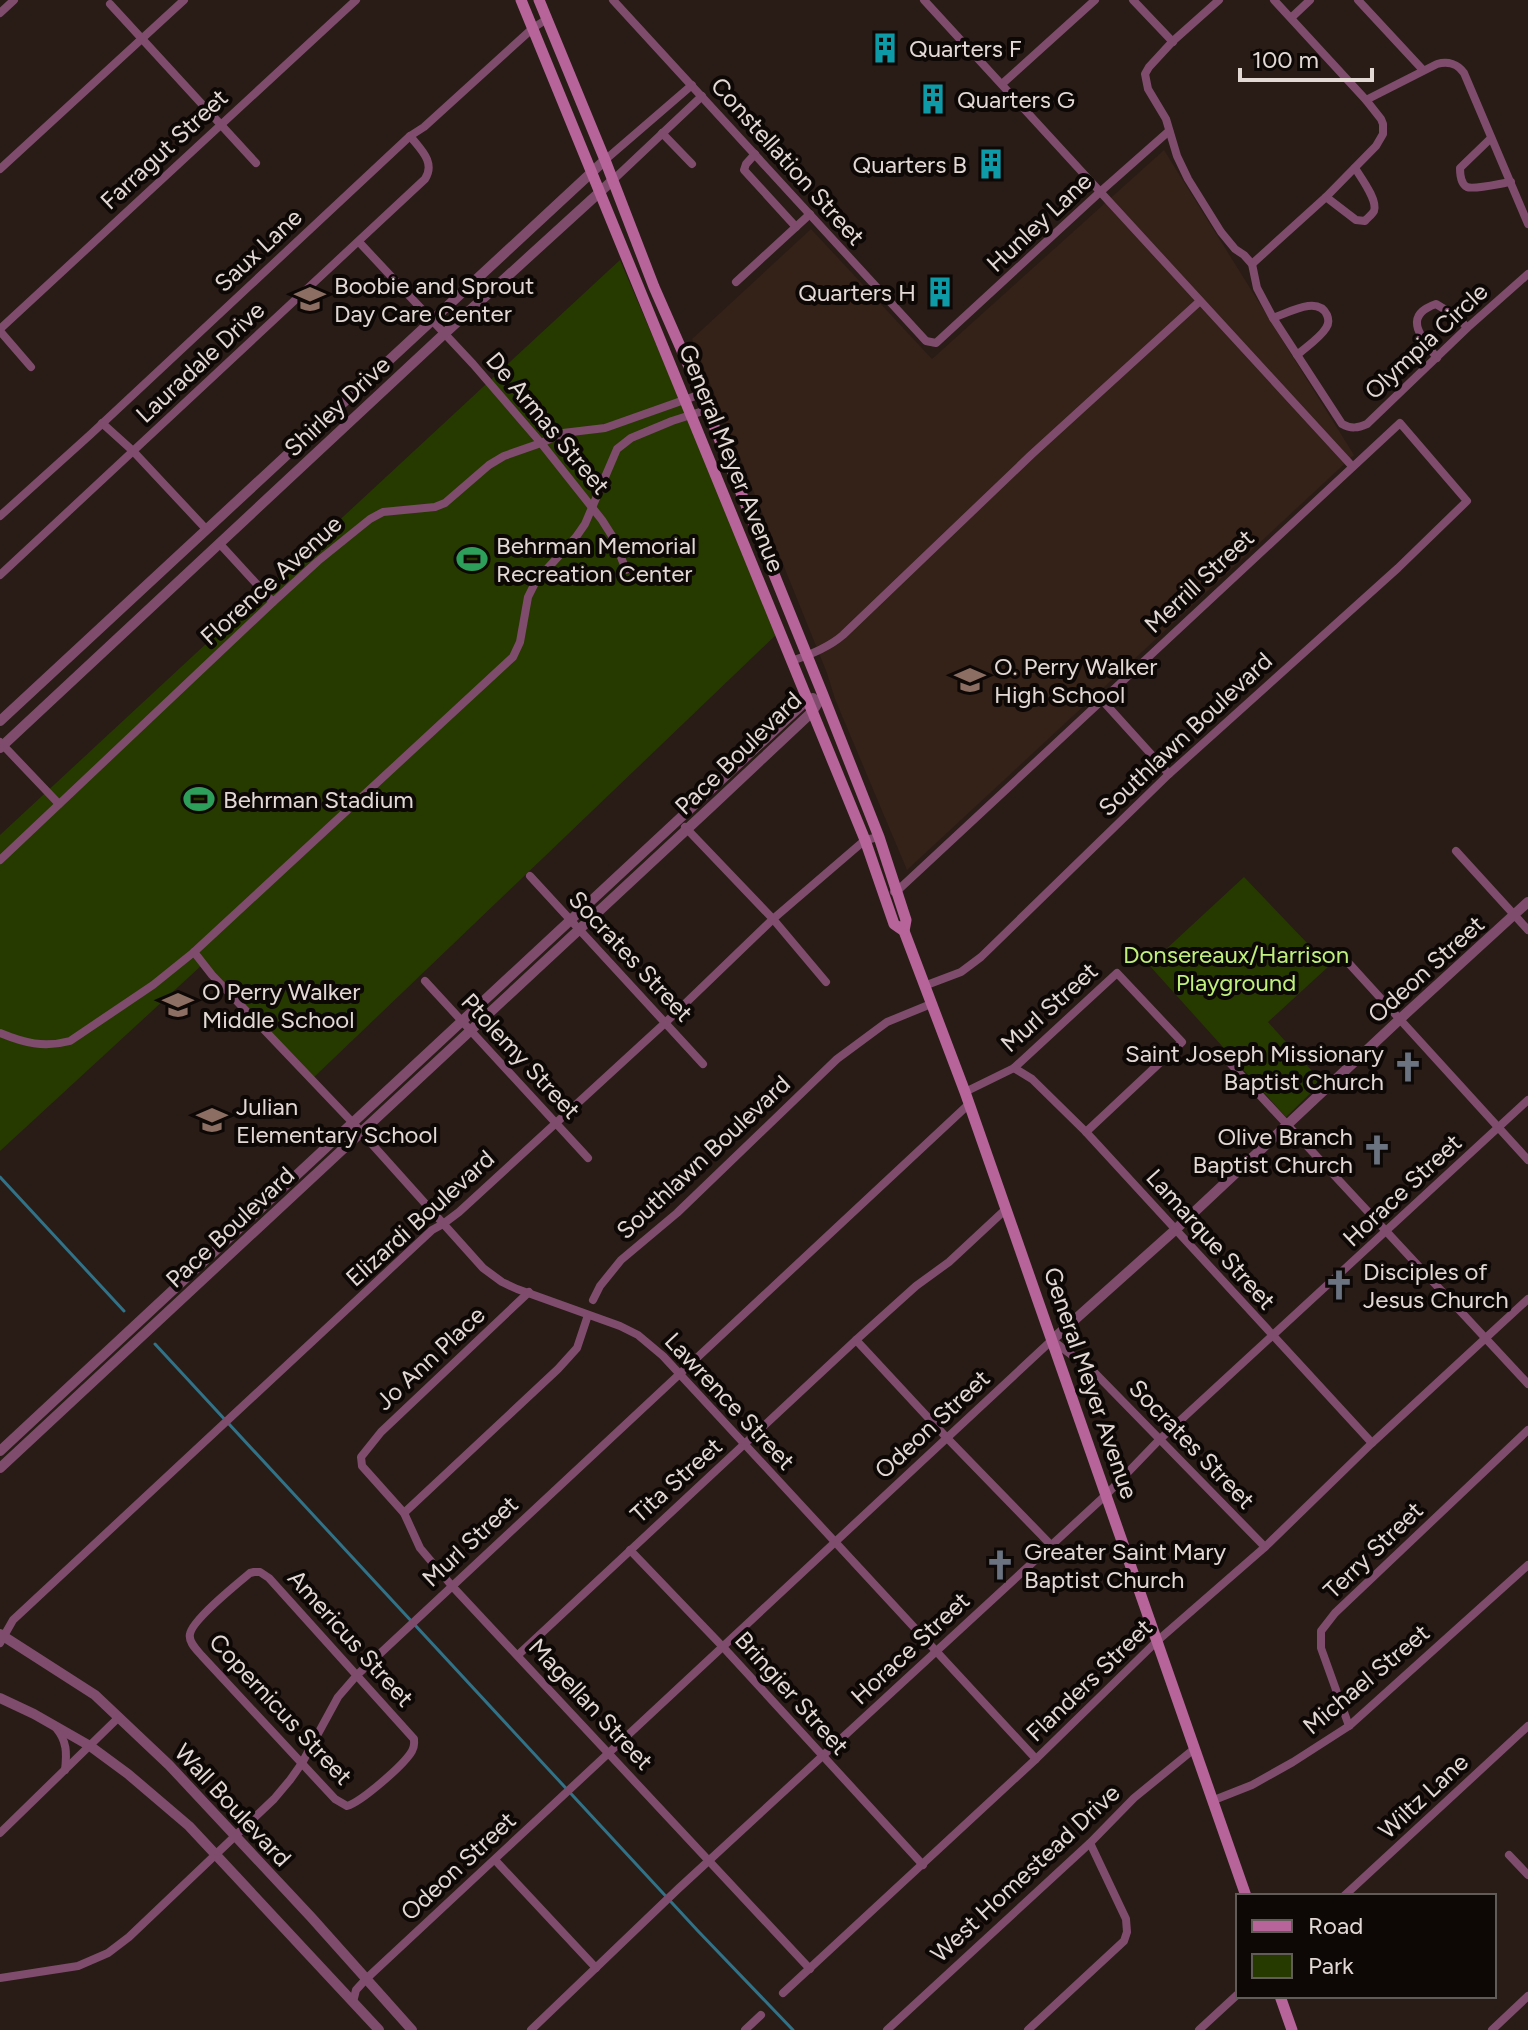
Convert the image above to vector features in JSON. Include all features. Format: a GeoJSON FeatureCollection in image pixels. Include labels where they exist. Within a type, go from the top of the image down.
{"type":"FeatureCollection","features":[{"type":"Feature","properties":{"kind":"main road","name":"General Meyer Avenue"},"geometry":{"type":"LineString","coordinates":[[521,0],[865,840],[894,924],[904,931]]}},
{"type":"Feature","properties":{"kind":"main road","name":"General Meyer Avenue"},"geometry":{"type":"LineString","coordinates":[[539,0],[879,837],[906,920],[904,931],[967,1098],[1245,1894]]}},
{"type":"Feature","properties":{"kind":"main road"},"geometry":{"type":"LineString","coordinates":[[1281,1998],[1292,2030]]}},
{"type":"Feature","properties":{"kind":"street"},"geometry":{"type":"LineString","coordinates":[[0,13],[14,0]]}},
{"type":"Feature","properties":{"kind":"street"},"geometry":{"type":"LineString","coordinates":[[0,169],[184,0]]}},
{"type":"Feature","properties":{"kind":"street","name":"Farragut Street"},"geometry":{"type":"LineString","coordinates":[[0,330],[356,0]]}},
{"type":"Feature","properties":{"kind":"street","name":"Constellation Street"},"geometry":{"type":"LineString","coordinates":[[613,0],[926,341],[936,343]]}},
{"type":"Feature","properties":{"kind":"street"},"geometry":{"type":"LineString","coordinates":[[924,0],[1352,466]]}},
{"type":"Feature","properties":{"kind":"street"},"geometry":{"type":"LineString","coordinates":[[1002,84],[1095,0]]}},
{"type":"Feature","properties":{"kind":"street"},"geometry":{"type":"LineString","coordinates":[[1133,0],[1173,42]]}},
{"type":"Feature","properties":{"kind":"street"},"geometry":{"type":"LineString","coordinates":[[1219,0],[1173,42],[1145,74],[1148,89],[1166,119],[1177,156],[1188,179],[1221,232],[1252,264],[1326,197],[1376,146],[1383,134],[1381,119],[1366,100],[1274,0]]}},
{"type":"Feature","properties":{"kind":"street"},"geometry":{"type":"LineString","coordinates":[[1292,17],[1310,0]]}},
{"type":"Feature","properties":{"kind":"street"},"geometry":{"type":"LineString","coordinates":[[1358,0],[1423,70]]}},
{"type":"Feature","properties":{"kind":"street"},"geometry":{"type":"LineString","coordinates":[[110,4],[256,163]]}},
{"type":"Feature","properties":{"kind":"street","name":"Saux Lane"},"geometry":{"type":"LineString","coordinates":[[0,516],[410,136],[547,19]]}},
{"type":"Feature","properties":{"kind":"street"},"geometry":{"type":"LineString","coordinates":[[1366,100],[1437,64],[1446,62],[1456,65],[1462,70],[1528,224]]}},
{"type":"Feature","properties":{"kind":"street","name":"Shirley Drive"},"geometry":{"type":"LineString","coordinates":[[0,721],[605,160],[692,85]]}},
{"type":"Feature","properties":{"kind":"street","name":"Shirley Drive"},"geometry":{"type":"LineString","coordinates":[[1,745],[702,96]]}},
{"type":"Feature","properties":{"kind":"street","name":"Hunley Lane"},"geometry":{"type":"LineString","coordinates":[[936,343],[1169,131]]}},
{"type":"Feature","properties":{"kind":"street"},"geometry":{"type":"LineString","coordinates":[[662,133],[692,164]]}},
{"type":"Feature","properties":{"kind":"street","name":"Lauradale Drive"},"geometry":{"type":"LineString","coordinates":[[0,575],[425,179],[430,172],[429,164],[410,136]]}},
{"type":"Feature","properties":{"kind":"street"},"geometry":{"type":"LineString","coordinates":[[1491,138],[1460,168],[1459,174],[1468,188],[1511,182]]}},
{"type":"Feature","properties":{"kind":"street"},"geometry":{"type":"LineString","coordinates":[[755,154],[744,170],[796,227]]}},
{"type":"Feature","properties":{"kind":"street"},"geometry":{"type":"LineString","coordinates":[[1326,197],[1356,220],[1365,221],[1373,213],[1375,206],[1371,194],[1355,168]]}},
{"type":"Feature","properties":{"kind":"street"},"geometry":{"type":"LineString","coordinates":[[736,282],[810,214]]}},
{"type":"Feature","properties":{"kind":"street","name":"De Armas Street"},"geometry":{"type":"LineString","coordinates":[[359,242],[541,443],[592,505],[614,539],[626,570]]}},
{"type":"Feature","properties":{"kind":"street","name":"Olympia Circle"},"geometry":{"type":"LineString","coordinates":[[1252,264],[1257,288],[1273,318],[1338,420],[1346,426],[1358,428],[1367,424],[1528,274]]}},
{"type":"Feature","properties":{"kind":"street"},"geometry":{"type":"LineString","coordinates":[[791,661],[835,642],[843,635],[1031,455],[1200,301]]}},
{"type":"Feature","properties":{"kind":"street"},"geometry":{"type":"LineString","coordinates":[[1437,358],[1416,327],[1419,315],[1436,304],[1459,318],[1467,328]]}},
{"type":"Feature","properties":{"kind":"street"},"geometry":{"type":"LineString","coordinates":[[1273,318],[1309,305],[1325,311],[1327,328],[1297,355]]}},
{"type":"Feature","properties":{"kind":"street"},"geometry":{"type":"LineString","coordinates":[[0,330],[31,367]]}},
{"type":"Feature","properties":{"kind":"street","name":"Florence Avenue"},"geometry":{"type":"LineString","coordinates":[[59,804],[273,602],[370,519],[383,512],[435,507],[445,503],[504,456],[563,433],[605,428],[701,394]]}},
{"type":"Feature","properties":{"kind":"street"},"geometry":{"type":"LineString","coordinates":[[0,1033],[37,1045],[70,1041],[153,985],[194,952],[513,657],[520,642],[528,597],[536,581],[585,524],[617,449],[631,438],[706,410]]}},
{"type":"Feature","properties":{"kind":"street"},"geometry":{"type":"LineString","coordinates":[[102,423],[133,451],[273,602]]}},
{"type":"Feature","properties":{"kind":"street","name":"Merrill Street"},"geometry":{"type":"LineString","coordinates":[[884,895],[897,891],[1400,423],[1467,501]]}},
{"type":"Feature","properties":{"kind":"street","name":"Southlawn Boulevard"},"geometry":{"type":"LineString","coordinates":[[924,986],[969,967],[1169,774],[1398,568],[1467,501]]}},
{"type":"Feature","properties":{"kind":"street","name":"Pace Boulevard"},"geometry":{"type":"LineString","coordinates":[[0,1451],[807,700],[823,695]]}},
{"type":"Feature","properties":{"kind":"street","name":"Pace Boulevard"},"geometry":{"type":"LineString","coordinates":[[0,1468],[687,830],[812,712],[823,695]]}},
{"type":"Feature","properties":{"kind":"street"},"geometry":{"type":"LineString","coordinates":[[1102,700],[1169,774]]}},
{"type":"Feature","properties":{"kind":"street"},"geometry":{"type":"LineString","coordinates":[[0,860],[59,804],[1,745]]}},
{"type":"Feature","properties":{"kind":"street"},"geometry":{"type":"LineString","coordinates":[[679,820],[773,919],[826,982]]}},
{"type":"Feature","properties":{"kind":"street","name":"Elizardi Boulevard"},"geometry":{"type":"LineString","coordinates":[[1,1638],[13,1620],[432,1230],[459,1212],[773,919],[865,840],[879,837]]}},
{"type":"Feature","properties":{"kind":"street"},"geometry":{"type":"LineString","coordinates":[[1456,851],[1528,930]]}},
{"type":"Feature","properties":{"kind":"street","name":"Socrates Street"},"geometry":{"type":"LineString","coordinates":[[530,876],[703,1064]]}},
{"type":"Feature","properties":{"kind":"street","name":"Odeon Street"},"geometry":{"type":"LineString","coordinates":[[353,2002],[356,1990],[366,1979],[1528,902]]}},
{"type":"Feature","properties":{"kind":"street","name":"Lawrence Street"},"geometry":{"type":"LineString","coordinates":[[194,952],[483,1268],[502,1282],[620,1326],[638,1335],[663,1356],[1036,1759]]}},
{"type":"Feature","properties":{"kind":"street"},"geometry":{"type":"LineString","coordinates":[[1344,958],[1528,1160]]}},
{"type":"Feature","properties":{"kind":"street","name":"Murl Street"},"geometry":{"type":"LineString","coordinates":[[0,1978],[78,1966],[108,1953],[129,1937],[274,1799],[302,1763],[338,1697],[357,1675],[679,1374],[967,1098],[1014,1068],[1117,973],[1182,1042],[1086,1132]]}},
{"type":"Feature","properties":{"kind":"street","name":"Ptolemy Street"},"geometry":{"type":"LineString","coordinates":[[425,981],[588,1158]]}},
{"type":"Feature","properties":{"kind":"street","name":"Southlawn Boulevard"},"geometry":{"type":"LineString","coordinates":[[593,1300],[621,1260],[677,1213],[837,1059],[887,1022],[931,1004]]}},
{"type":"Feature","properties":{"kind":"street"},"geometry":{"type":"LineString","coordinates":[[1229,1062],[1528,1384]]}},
{"type":"Feature","properties":{"kind":"street","name":"Lamarque Street"},"geometry":{"type":"LineString","coordinates":[[1014,1068],[1032,1079],[1086,1132],[1372,1443]]}},
{"type":"Feature","properties":{"kind":"street","name":"Horace Street"},"geometry":{"type":"LineString","coordinates":[[531,2030],[709,1860],[1107,1494],[1159,1440],[1528,1100]]}},
{"type":"Feature","properties":{"kind":"street","name":"Tita Street"},"geometry":{"type":"LineString","coordinates":[[518,1655],[856,1340],[916,1286],[949,1262],[1006,1209]]}},
{"type":"Feature","properties":{"kind":"street"},"geometry":{"type":"LineString","coordinates":[[250,1218],[259,1227]]}},
{"type":"Feature","properties":{"kind":"street","name":"Jo Ann Place"},"geometry":{"type":"LineString","coordinates":[[361,1457],[388,1425],[529,1292]]}},
{"type":"Feature","properties":{"kind":"street","name":"Flanders Street"},"geometry":{"type":"LineString","coordinates":[[783,1993],[1036,1759],[1156,1642],[1265,1547],[1528,1299]]}},
{"type":"Feature","properties":{"kind":"street"},"geometry":{"type":"LineString","coordinates":[[404,1513],[558,1369],[577,1348],[588,1315]]}},
{"type":"Feature","properties":{"kind":"street"},"geometry":{"type":"LineString","coordinates":[[122,1336],[131,1346]]}},
{"type":"Feature","properties":{"kind":"street"},"geometry":{"type":"LineString","coordinates":[[856,1340],[1051,1545]]}},
{"type":"Feature","properties":{"kind":"street","name":"Socrates Street"},"geometry":{"type":"LineString","coordinates":[[1052,1340],[1094,1372],[1265,1547]]}},
{"type":"Feature","properties":{"kind":"street"},"geometry":{"type":"LineString","coordinates":[[24,1428],[32,1437]]}},
{"type":"Feature","properties":{"kind":"street","name":"Terry Street"},"geometry":{"type":"LineString","coordinates":[[1349,1726],[1321,1648],[1321,1631],[1335,1613],[1528,1430]]}},
{"type":"Feature","properties":{"kind":"street","name":"Magellan Street"},"geometry":{"type":"LineString","coordinates":[[361,1457],[362,1466],[404,1513],[420,1548],[452,1586],[810,1969]]}},
{"type":"Feature","properties":{"kind":"street","name":"Bringier Street"},"geometry":{"type":"LineString","coordinates":[[630,1550],[923,1865]]}},
{"type":"Feature","properties":{"kind":"street","name":"Michael Street"},"geometry":{"type":"LineString","coordinates":[[1214,1800],[1252,1785],[1285,1767],[1349,1726],[1528,1565]]}},
{"type":"Feature","properties":{"kind":"street","name":"Americus Street"},"geometry":{"type":"LineString","coordinates":[[189,1635],[213,1605],[250,1573],[260,1572],[269,1578],[412,1735],[415,1742],[405,1760],[363,1798],[347,1806]]}},
{"type":"Feature","properties":{"kind":"street","name":"Copernicus Street"},"geometry":{"type":"LineString","coordinates":[[189,1635],[202,1656],[335,1799],[347,1806]]}},
{"type":"Feature","properties":{"kind":"street","name":"Wall Boulevard"},"geometry":{"type":"LineString","coordinates":[[1,1638],[84,1688],[119,1717],[236,1836],[412,2030]]}},
{"type":"Feature","properties":{"kind":"street","name":"Wall Boulevard"},"geometry":{"type":"LineString","coordinates":[[0,1698],[90,1746],[189,1826],[379,2030]]}},
{"type":"Feature","properties":{"kind":"street"},"geometry":{"type":"LineString","coordinates":[[0,1833],[119,1717]]}},
{"type":"Feature","properties":{"kind":"street"},"geometry":{"type":"LineString","coordinates":[[53,1724],[65,1741],[65,1770]]}},
{"type":"Feature","properties":{"kind":"street","name":"Wiltz Lane"},"geometry":{"type":"LineString","coordinates":[[1346,1894],[1528,1726]]}},
{"type":"Feature","properties":{"kind":"street","name":"West Homestead Drive"},"geometry":{"type":"LineString","coordinates":[[887,2030],[1090,1843],[1134,1798],[1194,1749]]}},
{"type":"Feature","properties":{"kind":"street"},"geometry":{"type":"LineString","coordinates":[[1028,2030],[1124,1941],[1127,1932],[1126,1919],[1090,1843]]}},
{"type":"Feature","properties":{"kind":"street"},"geometry":{"type":"LineString","coordinates":[[1509,1855],[1528,1875]]}},
{"type":"Feature","properties":{"kind":"street"},"geometry":{"type":"LineString","coordinates":[[495,1860],[596,1968]]}},
{"type":"Feature","properties":{"kind":"street"},"geometry":{"type":"LineString","coordinates":[[1199,2030],[1236,1996]]}},
{"type":"Feature","properties":{"kind":"street"},"geometry":{"type":"LineString","coordinates":[[1492,2030],[1528,1996]]}},
{"type":"Feature","properties":{"kind":"street"},"geometry":{"type":"LineString","coordinates":[[745,2030],[761,2015]]}},
{"type":"Feature","properties":{"kind":"shaded area"},"geometry":{"type":"Polygon","coordinates":[[[1164,150],[1354,455],[907,870],[835,699],[692,339],[811,229],[932,359],[1164,150]]]}},
{"type":"Feature","properties":{"kind":"green space"},"geometry":{"type":"Polygon","coordinates":[[[620,260],[779,632],[311,1080],[203,964],[0,1151],[0,835],[620,260]]]}},
{"type":"Feature","properties":{"kind":"green space","name":"Donsereaux/Harrison Playground"},"geometry":{"type":"Polygon","coordinates":[[[1244,877],[1329,966],[1268,1022],[1322,1082],[1286,1117],[1149,965],[1244,877]]]}},
{"type":"Feature","properties":{"kind":"waterway"},"geometry":{"type":"LineString","coordinates":[[0,1177],[124,1311]]}},
{"type":"Feature","properties":{"kind":"waterway"},"geometry":{"type":"LineString","coordinates":[[155,1344],[793,2030]]}},
{"type":"Feature","properties":{"kind":"place","name":"Quarters F"},"geometry":{"type":"Point","coordinates":[885,48]}},
{"type":"Feature","properties":{"kind":"place","name":"Quarters G"},"geometry":{"type":"Point","coordinates":[933,99]}},
{"type":"Feature","properties":{"kind":"place","name":"Quarters B"},"geometry":{"type":"Point","coordinates":[991,164]}},
{"type":"Feature","properties":{"kind":"place","name":"Quarters H"},"geometry":{"type":"Point","coordinates":[940,292]}},
{"type":"Feature","properties":{"kind":"place","name":"Boobie and Sprout Day Care Center"},"geometry":{"type":"Point","coordinates":[310,299]}},
{"type":"Feature","properties":{"kind":"place","name":"Behrman Memorial Recreation Center"},"geometry":{"type":"Point","coordinates":[472,559]}},
{"type":"Feature","properties":{"kind":"place","name":"O. Perry Walker High School"},"geometry":{"type":"Point","coordinates":[970,680]}},
{"type":"Feature","properties":{"kind":"place","name":"Behrman Stadium"},"geometry":{"type":"Point","coordinates":[199,799]}},
{"type":"Feature","properties":{"kind":"place","name":"O Perry Walker Middle School"},"geometry":{"type":"Point","coordinates":[178,1005]}},
{"type":"Feature","properties":{"kind":"place","name":"Saint Joseph Missionary Baptist Church"},"geometry":{"type":"Point","coordinates":[1408,1067]}},
{"type":"Feature","properties":{"kind":"place","name":"Julian Elementary School"},"geometry":{"type":"Point","coordinates":[212,1120]}},
{"type":"Feature","properties":{"kind":"place","name":"Olive Branch Baptist Church"},"geometry":{"type":"Point","coordinates":[1377,1150]}},
{"type":"Feature","properties":{"kind":"place","name":"Disciples of Jesus Church"},"geometry":{"type":"Point","coordinates":[1339,1285]}},
{"type":"Feature","properties":{"kind":"place","name":"Greater Saint Mary Baptist Church"},"geometry":{"type":"Point","coordinates":[1000,1565]}}]}
